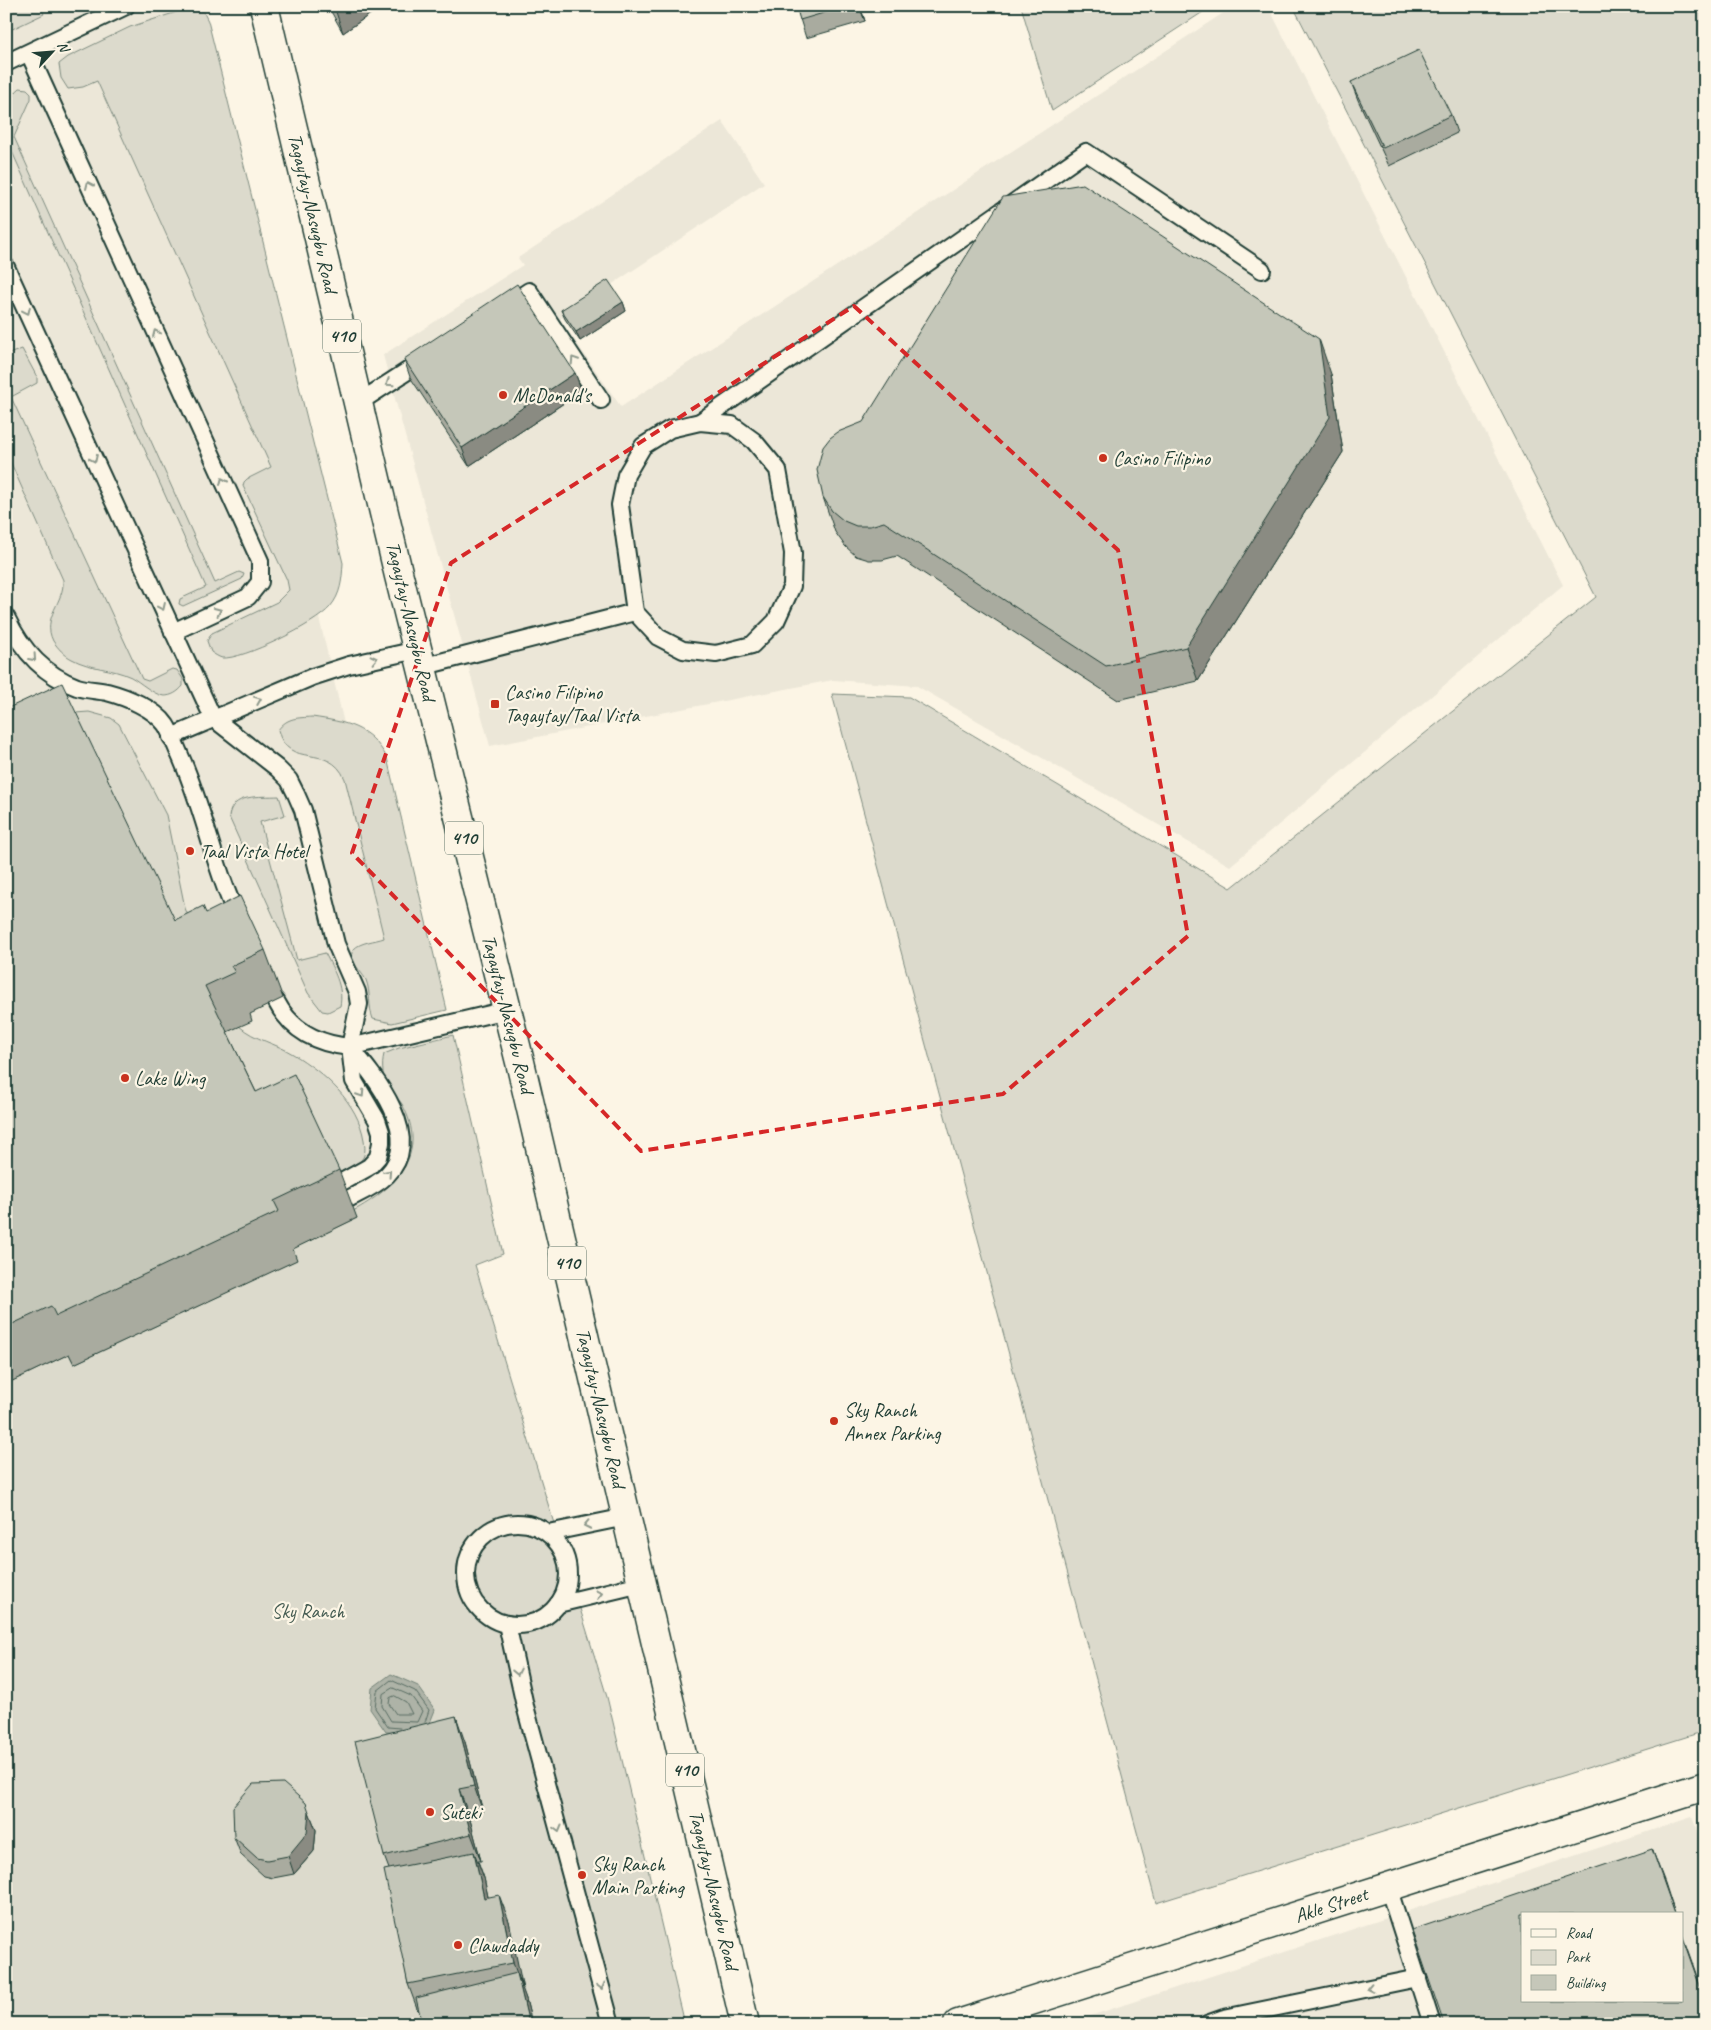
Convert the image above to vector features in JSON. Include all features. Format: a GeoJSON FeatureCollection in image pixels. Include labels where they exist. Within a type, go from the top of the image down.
{"type":"FeatureCollection","features":[{"type":"Feature","properties":{"kind":"main road","name":"Tagaytay-Nasugbu Road"},"geometry":{"type":"LineString","coordinates":[[264,6],[419,658],[507,1010],[746,2024]]}},
{"type":"Feature","properties":{"kind":"main road","name":"Akle Street"},"geometry":{"type":"LineString","coordinates":[[958,2024],[1705,1786]]}},
{"type":"Feature","properties":{"kind":"lane"},"geometry":{"type":"LineString","coordinates":[[6,63],[126,6]]}},
{"type":"Feature","properties":{"kind":"lane"},"geometry":{"type":"LineString","coordinates":[[29,53],[260,562],[260,582],[248,597],[173,632]]}},
{"type":"Feature","properties":{"kind":"lane"},"geometry":{"type":"LineString","coordinates":[[700,422],[1086,152],[1262,270]]}},
{"type":"Feature","properties":{"kind":"lane"},"geometry":{"type":"LineString","coordinates":[[6,267],[212,718],[278,768],[289,780],[303,810],[336,944],[357,992],[359,1004],[350,1047],[354,1081],[377,1120],[381,1132],[378,1157],[369,1167],[340,1183]]}},
{"type":"Feature","properties":{"kind":"lane"},"geometry":{"type":"LineString","coordinates":[[488,317],[529,291],[601,400]]}},
{"type":"Feature","properties":{"kind":"lane"},"geometry":{"type":"LineString","coordinates":[[358,403],[440,350]]}},
{"type":"Feature","properties":{"kind":"lane"},"geometry":{"type":"LineString","coordinates":[[700,422],[732,425],[754,441],[778,470],[793,553],[792,586],[776,621],[752,645],[716,654],[683,650],[658,637],[635,612],[620,505],[626,475],[643,446],[670,429],[700,422]]}},
{"type":"Feature","properties":{"kind":"lane"},"geometry":{"type":"LineString","coordinates":[[172,737],[212,718],[331,671],[419,658],[635,612]]}},
{"type":"Feature","properties":{"kind":"lane"},"geometry":{"type":"LineString","coordinates":[[6,617],[22,646],[38,664],[58,678],[79,687],[131,700],[151,712],[165,724],[192,779],[222,879],[248,939]]}},
{"type":"Feature","properties":{"kind":"lane"},"geometry":{"type":"LineString","coordinates":[[276,1001],[288,1020],[300,1031],[331,1045],[350,1047],[507,1010]]}},
{"type":"Feature","properties":{"kind":"lane"},"geometry":{"type":"LineString","coordinates":[[348,1199],[379,1183],[388,1174],[394,1166],[400,1138],[399,1124],[393,1109],[371,1072],[350,1047]]}},
{"type":"Feature","properties":{"kind":"lane"},"geometry":{"type":"LineString","coordinates":[[548,1534],[626,1517]]}},
{"type":"Feature","properties":{"kind":"lane"},"geometry":{"type":"LineString","coordinates":[[517,1522],[533,1525],[548,1534],[557,1543],[567,1566],[567,1580],[558,1604],[548,1614],[535,1621],[521,1624],[507,1624],[491,1618],[478,1607],[470,1593],[466,1577],[467,1560],[474,1545],[486,1533],[500,1525],[517,1522]]}},
{"type":"Feature","properties":{"kind":"lane"},"geometry":{"type":"LineString","coordinates":[[558,1604],[641,1584]]}},
{"type":"Feature","properties":{"kind":"lane"},"geometry":{"type":"LineString","coordinates":[[507,1624],[527,1716],[611,2024]]}},
{"type":"Feature","properties":{"kind":"lane"},"geometry":{"type":"LineString","coordinates":[[1388,1886],[1432,2024]]}},
{"type":"Feature","properties":{"kind":"lane"},"geometry":{"type":"LineString","coordinates":[[1207,2024],[1224,2018],[1418,1978]]}},
{"type":"Feature","properties":{"kind":"highlighted area"},"geometry":{"type":"Polygon","coordinates":[[[854,306],[1118,550],[1188,936],[1003,1094],[641,1151],[352,853],[451,563],[854,306]]]}},
{"type":"Feature","properties":{"kind":"shaded area","name":"Taal Vista Hotel"},"geometry":{"type":"Polygon","coordinates":[[[6,6],[174,6],[417,1031],[475,1265],[6,1462],[6,6]]]}},
{"type":"Feature","properties":{"kind":"shaded area"},"geometry":{"type":"Polygon","coordinates":[[[1234,6],[1268,6],[1563,585],[1230,866],[917,686],[833,680],[490,746],[383,355],[523,265],[518,258],[722,121],[764,183],[560,319],[621,407],[1234,6]]]}},
{"type":"Feature","properties":{"kind":"shaded area"},"geometry":{"type":"Polygon","coordinates":[[[1692,1817],[1705,1852],[1705,2024],[1066,2024],[1692,1817]]]}},
{"type":"Feature","properties":{"kind":"green space"},"geometry":{"type":"Polygon","coordinates":[[[6,6],[40,6],[44,14],[6,32],[6,6]]]}},
{"type":"Feature","properties":{"kind":"green space"},"geometry":{"type":"Polygon","coordinates":[[[1021,6],[1212,6],[1052,111],[1021,6]]]}},
{"type":"Feature","properties":{"kind":"green space"},"geometry":{"type":"Polygon","coordinates":[[[1293,6],[1705,6],[1705,1731],[1156,1903],[832,694],[909,697],[1231,888],[1596,597],[1293,6]]]}},
{"type":"Feature","properties":{"kind":"green space"},"geometry":{"type":"Polygon","coordinates":[[[183,10],[203,11],[208,21],[343,563],[339,592],[334,602],[322,614],[279,640],[246,653],[222,658],[211,652],[207,641],[212,633],[277,602],[289,590],[287,580],[243,486],[247,479],[271,467],[97,81],[83,87],[68,89],[61,78],[59,64],[68,57],[130,27],[183,10]]]}},
{"type":"Feature","properties":{"kind":"green space"},"geometry":{"type":"Polygon","coordinates":[[[20,88],[27,89],[31,93],[31,99],[14,137],[215,583],[239,572],[244,574],[242,579],[183,606],[179,604],[180,599],[206,587],[10,147],[6,154],[5,128],[7,110],[14,94],[20,88]]]}},
{"type":"Feature","properties":{"kind":"green space"},"geometry":{"type":"Polygon","coordinates":[[[22,349],[37,377],[37,383],[11,397],[142,679],[148,681],[172,669],[177,670],[183,679],[183,686],[177,692],[164,696],[160,695],[124,674],[86,665],[69,657],[53,641],[50,632],[51,617],[61,595],[63,580],[6,452],[6,355],[22,349]]]}},
{"type":"Feature","properties":{"kind":"green space"},"geometry":{"type":"Polygon","coordinates":[[[89,712],[111,718],[119,724],[166,815],[185,908],[206,962],[6,744],[75,713],[89,712]]]}},
{"type":"Feature","properties":{"kind":"green space"},"geometry":{"type":"Polygon","coordinates":[[[312,717],[356,727],[373,739],[387,758],[447,1010],[392,1023],[373,1019],[366,980],[353,961],[352,953],[360,945],[384,938],[345,779],[338,768],[329,761],[290,750],[283,742],[278,730],[289,720],[312,717]]]}},
{"type":"Feature","properties":{"kind":"green space"},"geometry":{"type":"Polygon","coordinates":[[[279,796],[285,815],[260,822],[297,960],[325,953],[337,978],[341,999],[340,1006],[328,1012],[322,1011],[308,993],[229,817],[231,809],[241,800],[255,797],[279,796]]]}},
{"type":"Feature","properties":{"kind":"green space"},"geometry":{"type":"Polygon","coordinates":[[[239,1026],[252,1035],[293,1054],[316,1070],[338,1090],[355,1113],[360,1126],[365,1150],[360,1162],[336,1174],[274,1141],[223,1034],[239,1026]]]}},
{"type":"Feature","properties":{"kind":"green space","name":"Sky Ranch"},"geometry":{"type":"Polygon","coordinates":[[[453,1035],[503,1254],[475,1265],[607,1697],[685,2024],[6,2024],[6,1384],[69,1354],[74,1364],[296,1260],[292,1249],[357,1218],[353,1211],[382,1192],[394,1180],[404,1168],[410,1154],[412,1139],[410,1122],[402,1104],[387,1087],[383,1068],[384,1054],[399,1048],[453,1035]]]}},
{"type":"Feature","properties":{"kind":"water"},"geometry":{"type":"Polygon","coordinates":[[[391,1674],[418,1686],[435,1710],[425,1735],[386,1732],[370,1709],[372,1688],[391,1674]]]}},
{"type":"Feature","properties":{"kind":"building"},"geometry":{"type":"Polygon","coordinates":[[[796,6],[847,6],[800,20],[796,6]]]}},
{"type":"Feature","properties":{"kind":"building"},"geometry":{"type":"Polygon","coordinates":[[[1419,50],[1451,115],[1383,148],[1351,82],[1419,50]]]}},
{"type":"Feature","properties":{"kind":"building","name":"Casino Filipino"},"geometry":{"type":"Polygon","coordinates":[[[1083,184],[1319,339],[1330,417],[1186,647],[1106,666],[884,522],[870,526],[856,526],[844,521],[832,511],[823,497],[817,470],[823,447],[830,438],[838,432],[863,422],[1003,197],[1083,184]]]}},
{"type":"Feature","properties":{"kind":"building"},"geometry":{"type":"Polygon","coordinates":[[[608,280],[623,302],[576,332],[561,310],[608,280]]]}},
{"type":"Feature","properties":{"kind":"building"},"geometry":{"type":"Polygon","coordinates":[[[517,284],[575,373],[462,448],[404,359],[517,284]]]}},
{"type":"Feature","properties":{"kind":"building","name":"Lake Wing"},"geometry":{"type":"Polygon","coordinates":[[[62,683],[175,920],[203,906],[206,913],[240,896],[265,950],[231,966],[235,972],[205,986],[256,1092],[294,1074],[339,1170],[274,1201],[279,1211],[56,1316],[51,1306],[6,1327],[6,709],[62,683]]]}},
{"type":"Feature","properties":{"kind":"building"},"geometry":{"type":"Polygon","coordinates":[[[456,1716],[474,1786],[459,1789],[471,1834],[384,1856],[355,1741],[456,1716]]]}},
{"type":"Feature","properties":{"kind":"building"},"geometry":{"type":"Polygon","coordinates":[[[283,1783],[306,1803],[309,1812],[307,1833],[288,1856],[267,1860],[257,1858],[234,1837],[233,1807],[253,1784],[283,1783]]]}},
{"type":"Feature","properties":{"kind":"building"},"geometry":{"type":"Polygon","coordinates":[[[1652,1849],[1674,1912],[1521,1912],[1521,2002],[1684,2002],[1684,1942],[1705,2001],[1705,2024],[1444,2024],[1412,1930],[1652,1849]]]}},
{"type":"Feature","properties":{"kind":"building"},"geometry":{"type":"Polygon","coordinates":[[[474,1852],[484,1898],[499,1895],[513,1963],[408,1984],[384,1870],[474,1852]]]}},
{"type":"Feature","properties":{"kind":"building"},"geometry":{"type":"Polygon","coordinates":[[[517,1973],[529,2024],[422,2024],[416,1998],[517,1973]]]}},
{"type":"Feature","properties":{"kind":"place","name":"McDonald's"},"geometry":{"type":"Point","coordinates":[503,395]}},
{"type":"Feature","properties":{"kind":"place","name":"Casino Filipino"},"geometry":{"type":"Point","coordinates":[1103,458]}},
{"type":"Feature","properties":{"kind":"place","name":"Casino Filipino Tagaytay/Taal Vista"},"geometry":{"type":"Point","coordinates":[495,704]}},
{"type":"Feature","properties":{"kind":"place","name":"Taal Vista Hotel"},"geometry":{"type":"Point","coordinates":[190,851]}},
{"type":"Feature","properties":{"kind":"place","name":"Lake Wing"},"geometry":{"type":"Point","coordinates":[125,1078]}},
{"type":"Feature","properties":{"kind":"place","name":"Sky Ranch Annex Parking"},"geometry":{"type":"Point","coordinates":[834,1421]}},
{"type":"Feature","properties":{"kind":"place","name":"Suteki"},"geometry":{"type":"Point","coordinates":[430,1812]}},
{"type":"Feature","properties":{"kind":"place","name":"Sky Ranch Main Parking"},"geometry":{"type":"Point","coordinates":[582,1875]}},
{"type":"Feature","properties":{"kind":"place","name":"Clawdaddy"},"geometry":{"type":"Point","coordinates":[458,1945]}}]}
